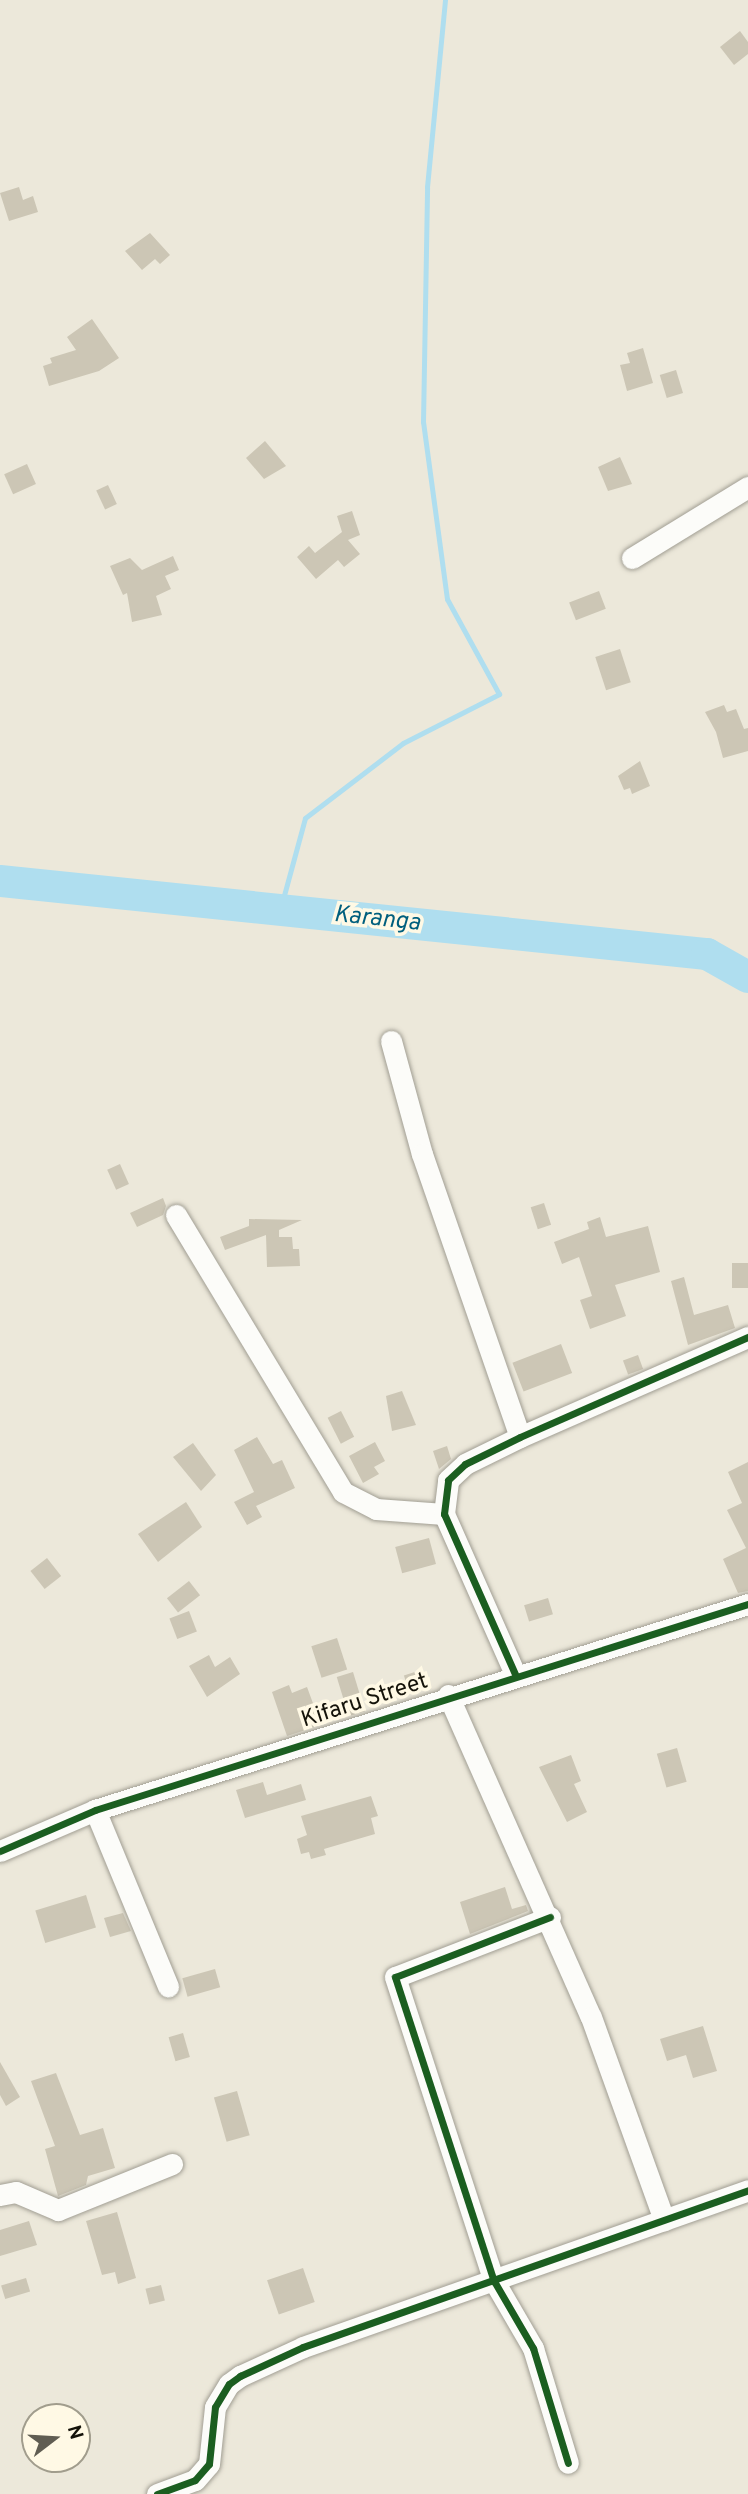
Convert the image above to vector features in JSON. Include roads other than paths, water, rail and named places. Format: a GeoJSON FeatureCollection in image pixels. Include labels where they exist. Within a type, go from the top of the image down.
{"type":"FeatureCollection","features":[{"type":"Feature","properties":{"kind":"street"},"geometry":{"type":"LineString","coordinates":[[632,558],[748,487]]}},
{"type":"Feature","properties":{"kind":"street"},"geometry":{"type":"LineString","coordinates":[[391,1041],[422,1154],[520,1437]]}},
{"type":"Feature","properties":{"kind":"street"},"geometry":{"type":"LineString","coordinates":[[176,1215],[343,1492],[376,1509],[444,1514]]}},
{"type":"Feature","properties":{"kind":"street"},"geometry":{"type":"LineString","coordinates":[[515,1674],[444,1514],[448,1480],[465,1464],[520,1437],[748,1337]]}},
{"type":"Feature","properties":{"kind":"street","name":"Kifaru Street"},"geometry":{"type":"LineString","coordinates":[[0,1851],[95,1810],[448,1695],[748,1604]]}},
{"type":"Feature","properties":{"kind":"street"},"geometry":{"type":"LineString","coordinates":[[448,1695],[550,1917],[591,2017],[664,2220]]}},
{"type":"Feature","properties":{"kind":"street"},"geometry":{"type":"LineString","coordinates":[[95,1810],[168,1986]]}},
{"type":"Feature","properties":{"kind":"street"},"geometry":{"type":"LineString","coordinates":[[550,1917],[395,1977],[494,2281],[536,2355],[568,2462]]}},
{"type":"Feature","properties":{"kind":"street"},"geometry":{"type":"LineString","coordinates":[[0,2195],[16,2192],[58,2210],[172,2164]]}},
{"type":"Feature","properties":{"kind":"street"},"geometry":{"type":"LineString","coordinates":[[157,2494],[195,2480],[209,2464],[215,2407],[229,2384],[240,2376],[303,2347],[748,2190]]}},
{"type":"Feature","properties":{"kind":"waterway"},"geometry":{"type":"LineString","coordinates":[[280,910],[305,818],[403,743],[499,694],[447,599],[423,422],[427,187],[445,0]]}},
{"type":"Feature","properties":{"kind":"waterway","name":"Karanga"},"geometry":{"type":"LineString","coordinates":[[0,881],[707,954],[748,977]]}}]}
